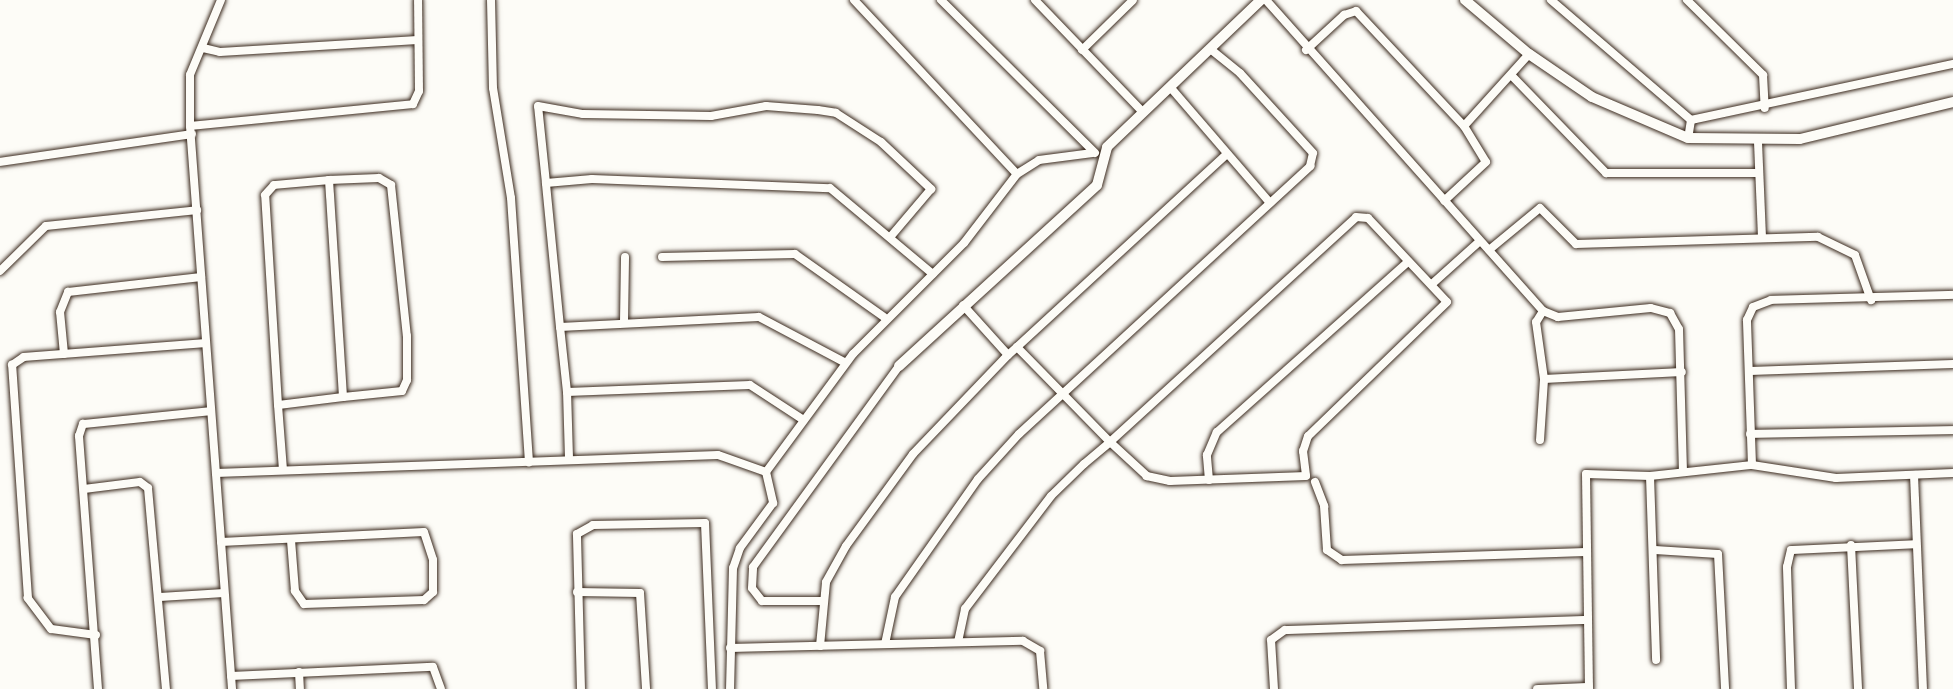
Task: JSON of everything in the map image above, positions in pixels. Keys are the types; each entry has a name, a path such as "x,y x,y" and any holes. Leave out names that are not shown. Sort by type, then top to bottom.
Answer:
{"street":[{"path":"221,0 190,75 205,343 232,689"},
{"path":"0,162 191,130 407,107 419,91 418,0"},
{"path":"491,0 493,88 511,198 530,462"},
{"path":"854,0 1017,174"},
{"path":"822,601 762,601 752,588 753,567 899,366 1097,185 1098,154 941,0"},
{"path":"1035,0 1142,111"},
{"path":"1082,50 1133,0"},
{"path":"730,689 734,561 773,503 766,472 846,363 884,317 933,274 1017,174 1039,160 1098,154 1264,0 1306,50 1543,311 1558,317 1666,310 1679,329 1683,469"},
{"path":"1465,0 1529,54 1592,97 1688,138 1758,142 1872,126 1953,102"},
{"path":"1551,0 1691,120 1765,108 1953,64"},
{"path":"1687,0 1763,75 1765,108"},
{"path":"1306,50 1344,15 1356,11 1464,126 1486,162 1444,201"},
{"path":"203,48 220,52 418,40"},
{"path":"884,644 895,597 925,550 978,479 1310,166 1313,153 1240,73 1210,49"},
{"path":"1464,126 1513,77 1529,54"},
{"path":"1513,77 1606,173 1759,173"},
{"path":"1170,87 1270,203"},
{"path":"569,458 567,392 538,106 583,114 711,116 766,106 836,113 881,142 931,190 892,235"},
{"path":"1688,138 1691,120"},
{"path":"1758,142 1762,237"},
{"path":"820,646 822,601 829,575 892,480 1008,355 1226,155"},
{"path":"278,405 402,391 408,336 391,185 379,178 274,186 265,195 278,405 283,470"},
{"path":"546,183 592,179 830,188 892,235 933,274"},
{"path":"329,180 343,397"},
{"path":"1489,250 1543,208 1576,244 1818,237 1844,246 1863,269 1871,300"},
{"path":"0,271 47,226 197,210"},
{"path":"958,642 960,617 1019,535 1051,496 1111,442 1356,216 1368,218 1447,302 1308,436 1303,451 1306,476 1209,480 1147,476 1111,442 1017,347"},
{"path":"1432,284 1480,240"},
{"path":"662,257 795,254 884,317"},
{"path":"624,322 625,257"},
{"path":"1209,480 1207,455 1217,432 1408,262"},
{"path":"64,354 60,312 68,292 201,277"},
{"path":"1752,465 1747,320 1753,307 1771,300 1871,300 1953,295"},
{"path":"963,305 1008,355"},
{"path":"1540,440 1545,379 1536,322 1543,311"},
{"path":"560,327 624,322 769,318 846,363"},
{"path":"96,635 51,629 28,598 19,522 12,365 24,357 205,343"},
{"path":"1750,371 1953,364"},
{"path":"1545,379 1682,372"},
{"path":"567,392 750,385 803,419"},
{"path":"98,689 79,436 83,424 210,411"},
{"path":"1750,435 1953,430"},
{"path":"216,473 530,462 569,458 718,455 766,472"},
{"path":"1537,689 1589,688 1586,474 1650,476 1683,469 1752,465 1836,478 1953,473"},
{"path":"1914,475 1923,689"},
{"path":"1650,476 1655,550 1656,660"},
{"path":"84,489 140,482 148,488 160,597 166,689"},
{"path":"1315,482 1324,506 1326,550 1342,560 1586,552"},
{"path":"581,689 575,544 581,529 705,523 712,689"},
{"path":"221,542 424,532 433,560 433,592 425,600 304,604 295,591 291,540"},
{"path":"1791,689 1788,554 1805,547 1916,544"},
{"path":"1852,545 1858,689"},
{"path":"1655,550 1718,554 1725,689"},
{"path":"578,592 640,593 646,689"},
{"path":"160,597 224,593"},
{"path":"1274,689 1271,640 1285,630 1587,620"},
{"path":"730,648 1031,642 1040,651 1043,689"},
{"path":"231,676 433,667 441,689"},
{"path":"299,672 300,689"}]}
